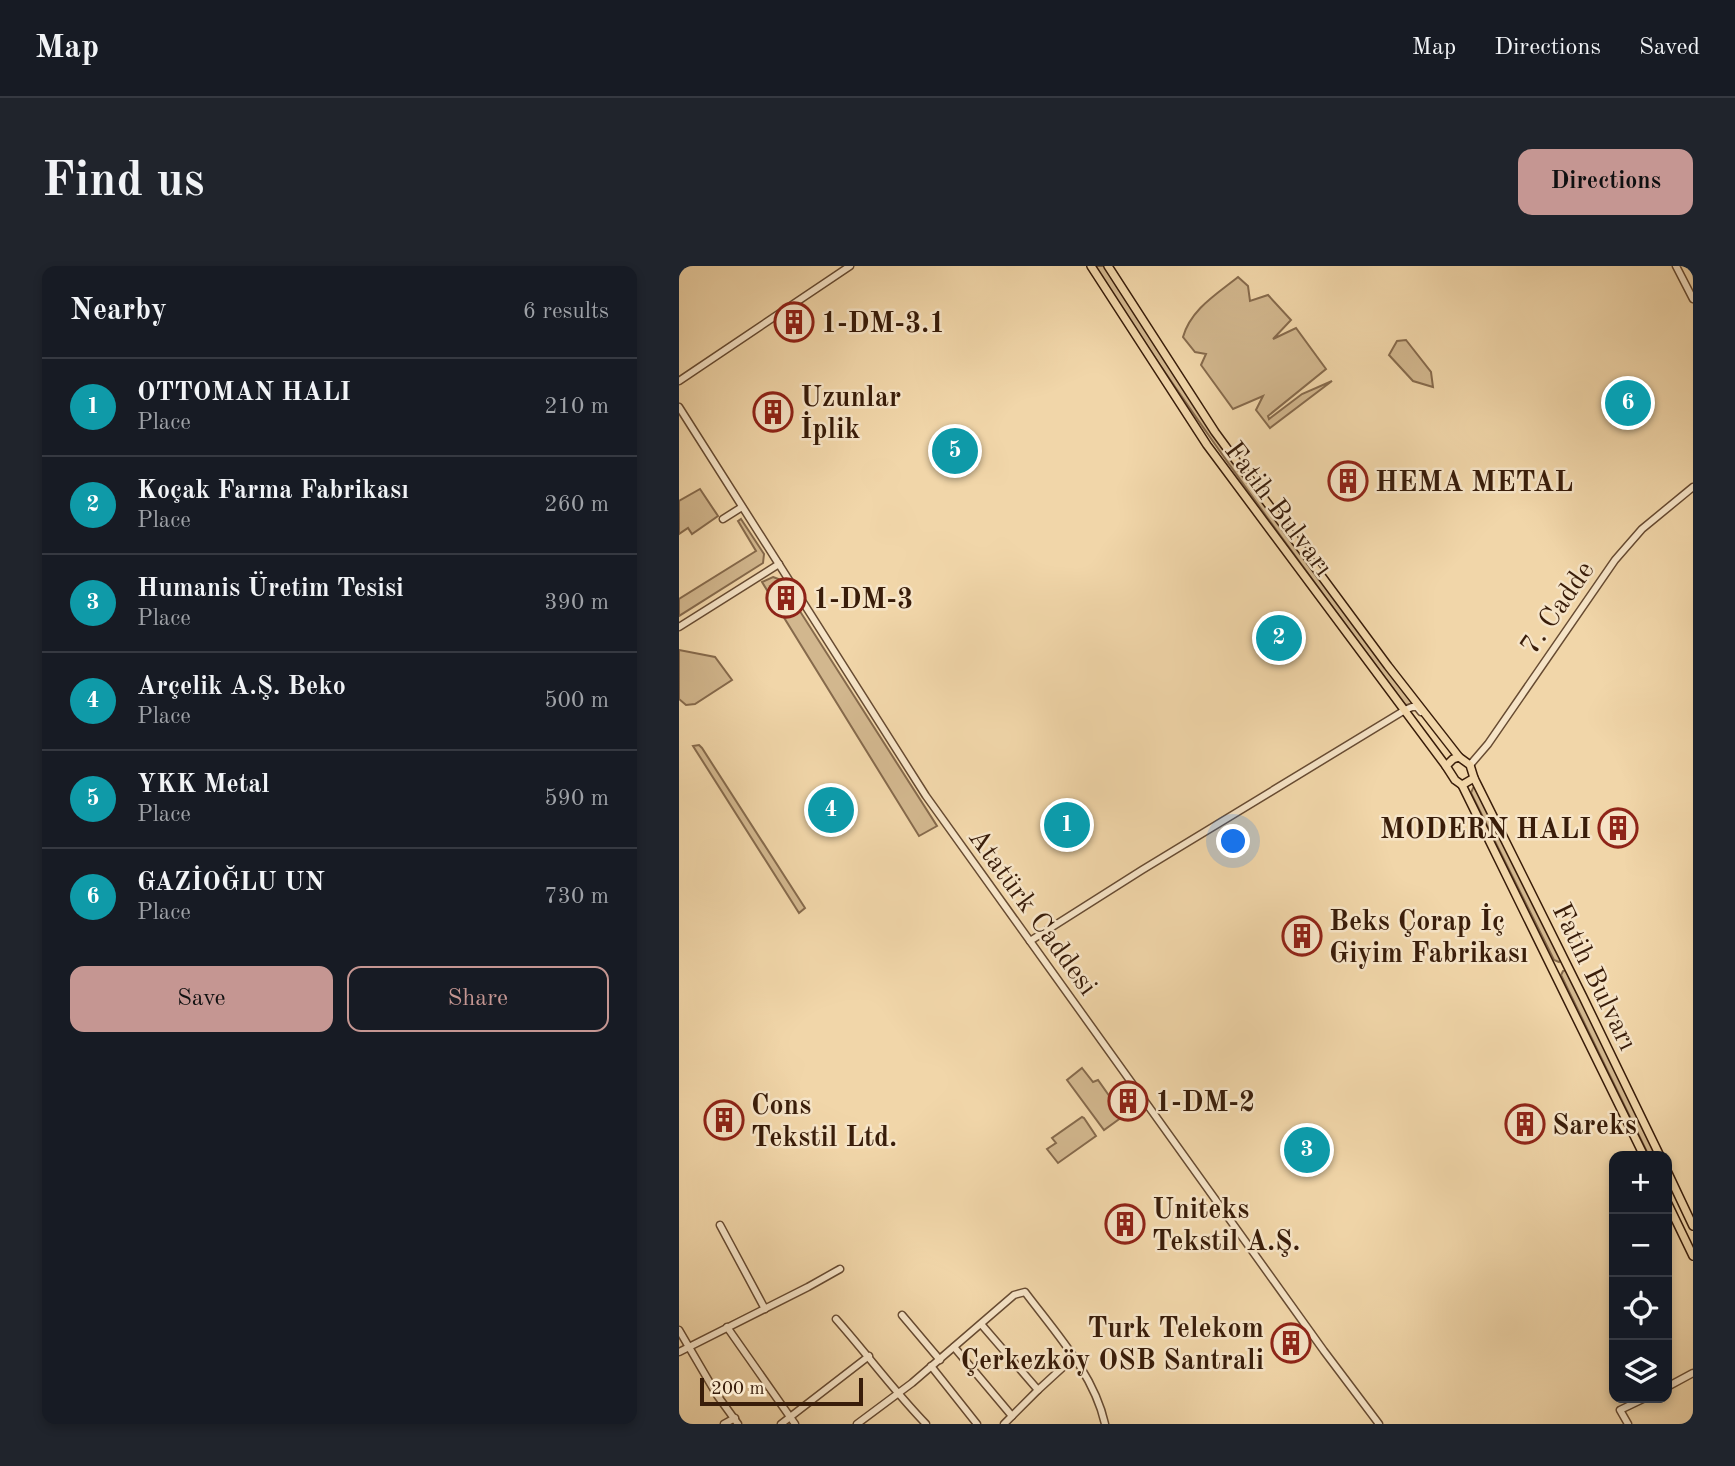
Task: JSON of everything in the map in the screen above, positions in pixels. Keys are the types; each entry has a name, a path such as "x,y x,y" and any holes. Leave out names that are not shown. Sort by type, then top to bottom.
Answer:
{"main road":[{"name":"Fatih Bulvarı","path":"1091,266 1207,444 1455,780 1462,785 1642,1151"},
{"name":"Fatih Bulvarı","path":"1108,266 1215,432 1431,723 1459,757 1471,765 1474,778 1658,1151"},
{"path":"1446,766 1459,757"},
{"path":"1462,785 1474,778"},
{"path":"1672,1180 1690,1213 1693,1226"},
{"path":"1672,1212 1693,1256"}],"street":[{"path":"679,381 850,266"},
{"path":"1676,266 1693,299"},
{"name":"Atatürk Caddesi","path":"679,407 926,796 1379,1424"},
{"name":"7. Cadde","path":"1471,765 1615,560 1642,529 1693,487"},
{"path":"723,519 742,507"},
{"path":"679,627 779,564"},
{"path":"1030,941 1405,710 1417,707 1431,723"},
{"path":"720,1225 765,1309"},
{"path":"679,1352 841,1269"},
{"path":"857,1424 940,1360 1014,1295 1025,1292 1074,1357 1089,1382 1103,1423"},
{"path":"902,1315 940,1360"},
{"path":"836,1319 905,1403 926,1424"},
{"path":"981,1324 1038,1390"},
{"path":"727,1326 795,1424"},
{"path":"679,1330 717,1395 736,1421 724,1424"},
{"path":"954,1347 1012,1416"},
{"path":"781,1424 869,1356"},
{"path":"1004,1424 1074,1357"},
{"path":"931,1366 977,1424"},
{"path":"1672,1384 1693,1373"},
{"path":"1628,1424 1620,1410 1634,1403"}],"shaded area":[{"path":"1094,266 1105,266 1157,348 1414,704 1405,705 1325,597 1207,433"},
{"path":"1238,277 1248,286 1250,301 1268,295 1291,320 1273,339 1296,328 1326,369 1268,416 1269,419 1302,394 1332,381 1270,428 1256,410 1263,396 1233,409 1201,365 1206,354 1195,352 1183,337 1198,310"},
{"path":"1406,340 1431,372 1433,387 1413,381 1389,355 1397,341"},
{"path":"700,489 718,516 692,534 688,528 679,534 679,501"},
{"path":"741,519 764,554 763,563 679,616 679,599 756,551 738,521"},
{"path":"773,577 781,580 770,586 783,607 791,608 796,605 937,826 919,836 762,582"},
{"path":"679,650 715,657 732,680 695,704 686,705 679,699"},
{"path":"699,745 805,908 799,913 693,746"},
{"path":"1476,787 1562,959 1559,962 1554,960 1471,793"},
{"path":"1567,970 1655,1151 1647,1151 1561,975"},
{"path":"1082,1068 1093,1082 1098,1080 1122,1114 1122,1117 1104,1130 1067,1080"},
{"path":"1082,1117 1096,1136 1058,1163 1047,1149 1056,1143 1052,1138"}],"place":[{"name":"1-DM-3.1","path":"794,322"},
{"name":"GAZİOĞLU UN","path":"1628,403"},
{"name":"Uzunlar İplik","path":"773,412"},
{"name":"YKK Metal","path":"955,451"},
{"name":"HEMA METAL","path":"1348,481"},
{"name":"1-DM-3","path":"786,598"},
{"name":"Koçak Farma Fabrikası","path":"1279,638"},
{"name":"Arçelik A.Ş. Beko","path":"831,810"},
{"name":"OTTOMAN HALI","path":"1067,825"},
{"name":"MODERN HALI","path":"1618,828"},
{"name":"Beks Çorap İç Giyim Fabrikası","path":"1302,936"},
{"name":"1-DM-2","path":"1128,1101"},
{"name":"Cons Tekstil Ltd.","path":"724,1120"},
{"name":"Sareks","path":"1525,1124"},
{"name":"Humanis Üretim Tesisi","path":"1307,1150"},
{"name":"Uniteks Tekstil A.Ş.","path":"1125,1224"},
{"name":"Turk Telekom Çerkezköy OSB Santrali","path":"1291,1343"}]}
